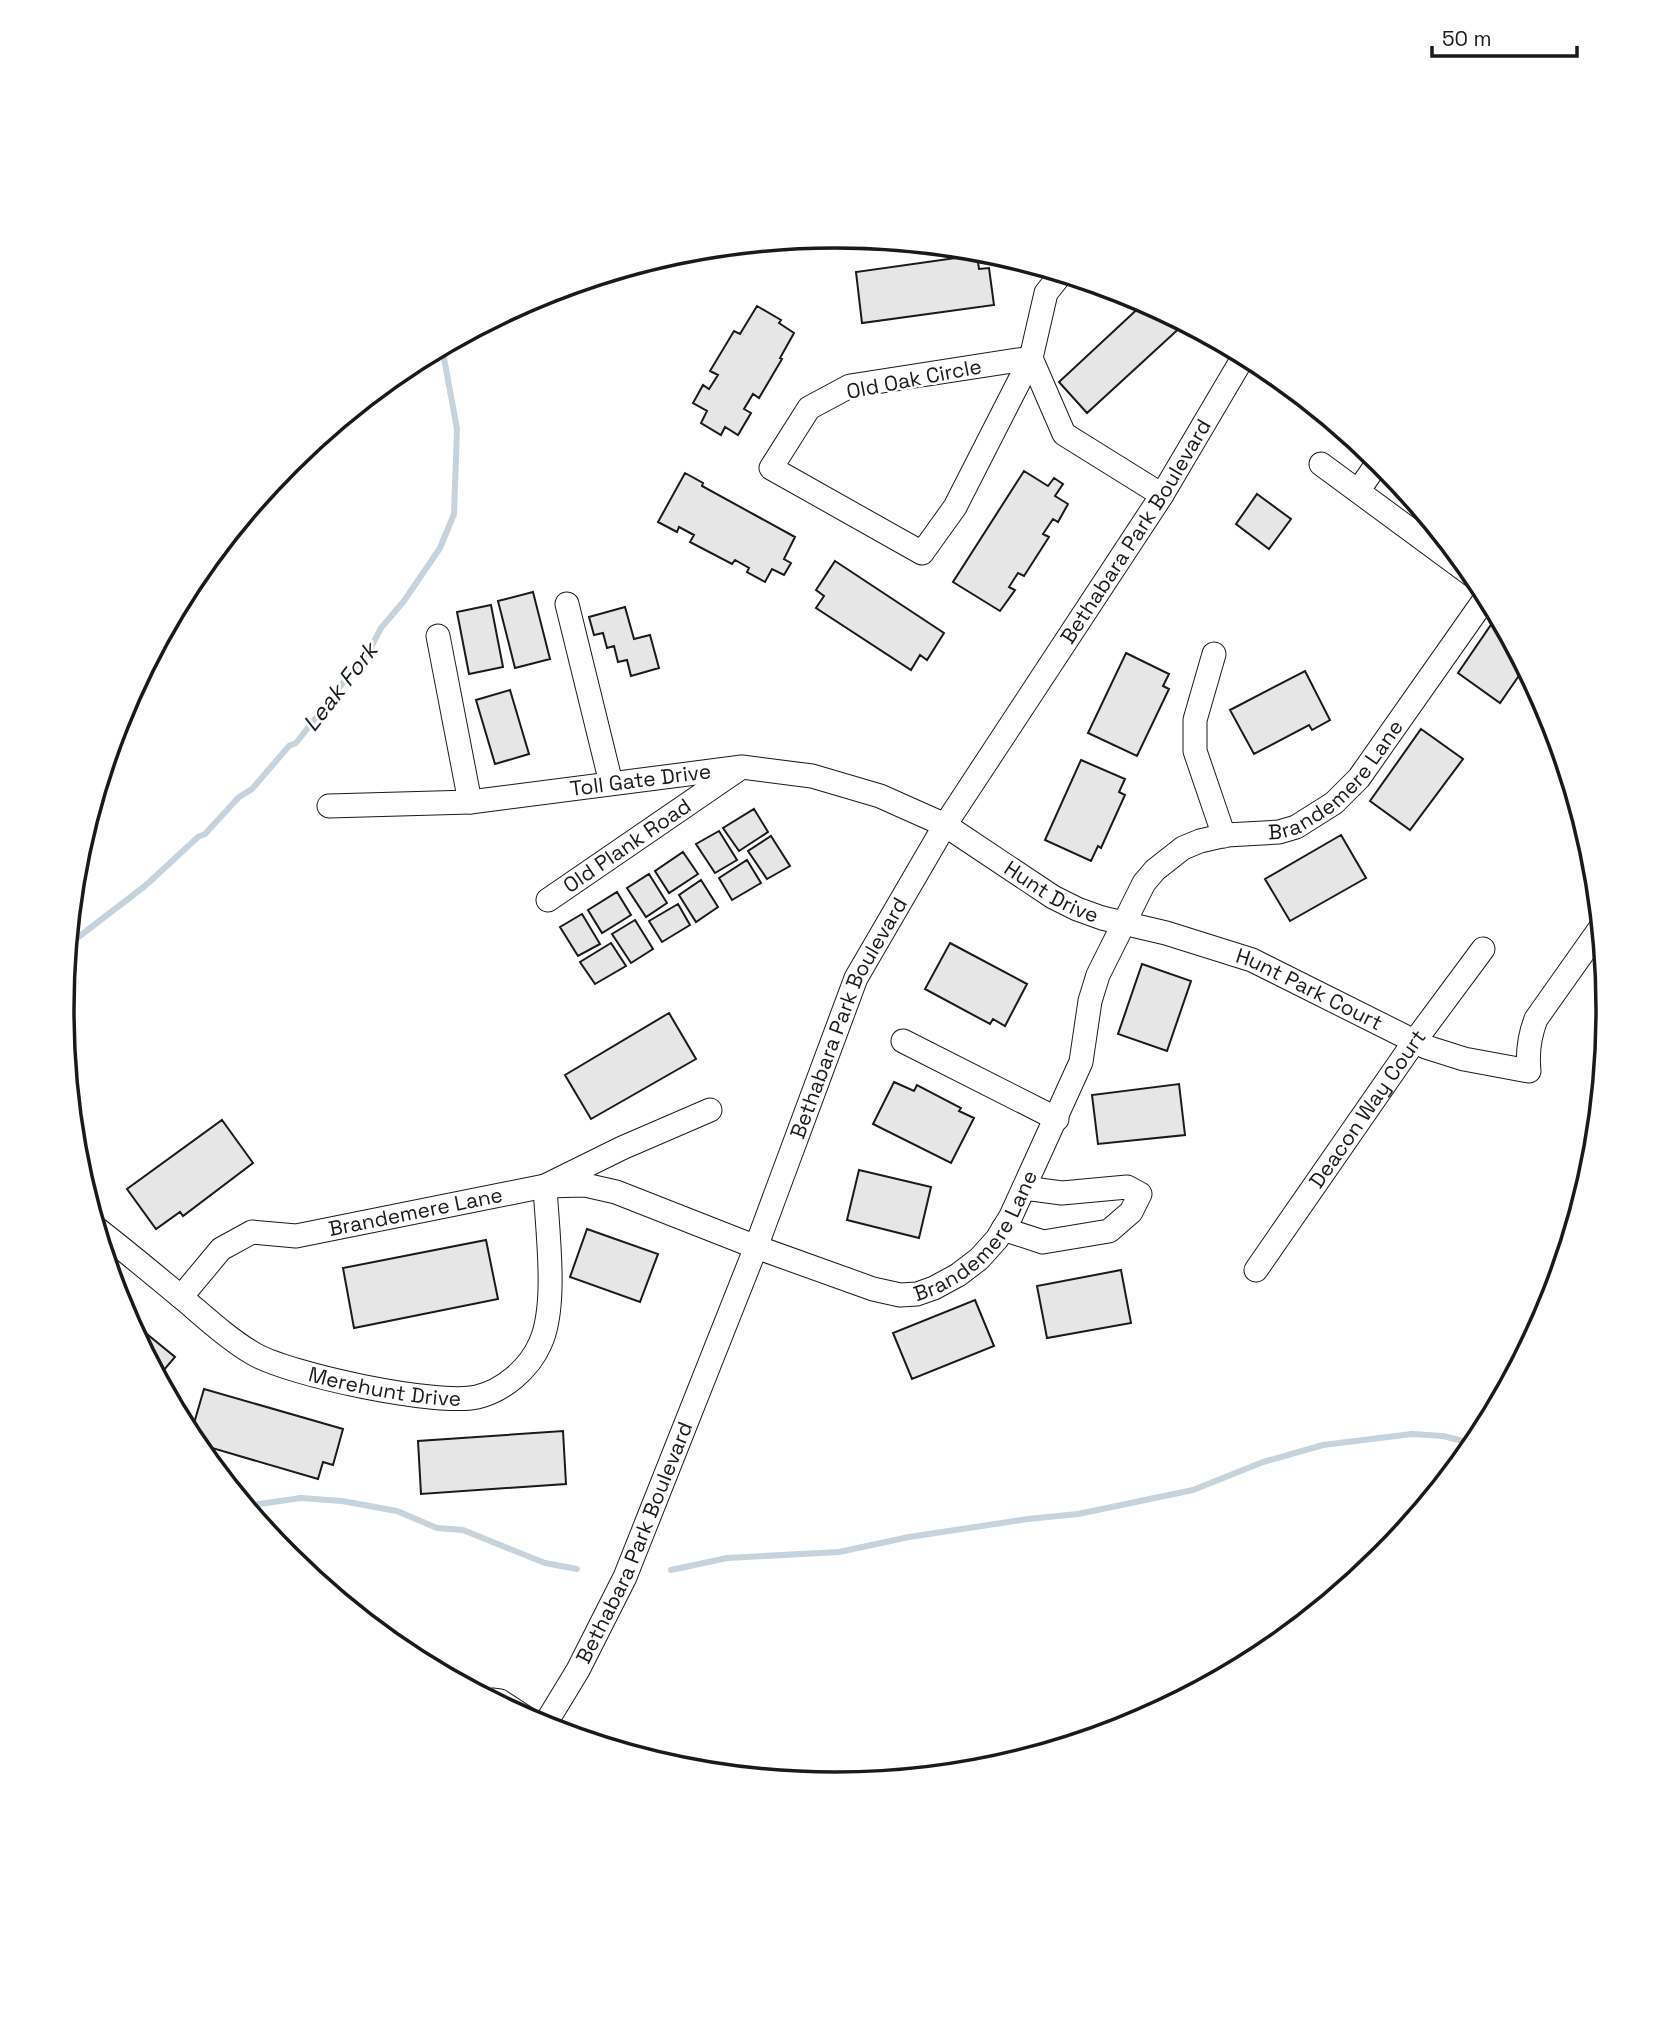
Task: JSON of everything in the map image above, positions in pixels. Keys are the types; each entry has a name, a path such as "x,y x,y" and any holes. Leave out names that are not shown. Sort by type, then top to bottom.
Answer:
{"street":[{"path":"1055,281 1046,293 1031,358 1064,434 1162,495"},
{"name":"Old Oak Circle","path":"1031,358 955,507 922,553 771,468 809,408 850,386 1031,358"},
{"name":"Bethabara Park Boulevard","path":"550,1716 578,1670 625,1577 755,1247 856,978 945,825 1162,495 1239,365"},
{"path":"1321,464 1446,556"},
{"path":"1358,491 1372,471"},
{"path":"567,604 611,783"},
{"name":"Brandemere Lane","path":"181,1297 221,1249 252,1232 296,1236 545,1186 585,1185 616,1192 755,1247 873,1289 900,1295 917,1294 934,1288 979,1259 1003,1229 1057,1119 1081,1062 1090,1001 1098,975 1144,883 1155,870 1183,848 1223,836 1279,832 1312,819 1334,803 1359,778 1480,606"},
{"path":"438,636 470,802"},
{"path":"1214,654 1195,720 1195,751 1223,836"},
{"name":"Toll Gate Drive","path":"329,806 470,802 742,767 812,776 846,785 880,796 945,825"},
{"name":"Old Plank Road","path":"548,900 742,767"},
{"name":"Hunt Drive","path":"945,825 1053,897 1089,913 1170,934"},
{"name":"Hunt Park Court","path":"1170,934 1264,965 1414,1042 1464,1059 1529,1071 1529,1036 1536,1019 1593,938"},
{"name":"Deacon Way Court","path":"1256,1270 1414,1042 1483,949"},
{"path":"903,1041 1057,1119"},
{"path":"545,1186 622,1148 710,1110"},
{"name":"Merehunt Drive","path":"109,1238 225,1334 255,1354 279,1365 331,1379 436,1398 463,1399 480,1396 504,1385 525,1367 540,1345 548,1320 550,1284 545,1186"},
{"path":"1003,1229 1043,1242 1109,1231 1131,1212 1140,1194 1127,1187 1062,1194 1024,1188"}],"building":[{"path":"954,258 978,262 979,269 989,268 994,305 862,323 856,272"},
{"path":"757,306 781,320 779,323 794,333 759,398 753,394 744,409 751,413 738,435 725,427 721,435 701,423 707,411 693,403 703,385 709,389 718,375 710,371 734,331 740,334"},
{"path":"1136,311 1177,330 1087,413 1059,382"},
{"path":"1024,471 1048,486 1054,478 1063,484 1055,496 1068,504 1058,522 1053,519 1043,534 1049,537 1024,576 1018,573 1009,587 1015,590 1000,611 953,582"},
{"path":"685,473 703,483 702,486 795,537 784,559 791,563 784,575 772,569 765,582 747,572 749,568 735,560 732,564 690,542 694,535 679,527 677,532 658,522"},
{"path":"1257,494 1291,519 1269,549 1236,524"},
{"path":"835,561 944,633 927,660 920,655 911,670 816,608 824,596 816,590"},
{"path":"533,592 550,659 515,668 498,601"},
{"path":"491,605 503,667 469,674 457,612"},
{"path":"625,607 634,639 650,635 659,668 631,676 627,660 618,662 614,646 607,648 603,633 594,635 589,617"},
{"path":"1491,624 1519,675 1500,703 1458,673"},
{"path":"1126,653 1169,674 1163,686 1169,689 1137,756 1088,733"},
{"path":"1305,671 1330,720 1312,730 1309,725 1254,754 1230,710"},
{"path":"510,690 529,754 495,764 476,700"},
{"path":"1421,729 1463,759 1410,830 1370,801"},
{"path":"1081,760 1125,779 1119,792 1125,795 1101,848 1098,846 1091,861 1045,840"},
{"path":"754,809 768,832 739,851 723,828"},
{"path":"719,831 737,860 715,873 696,844"},
{"path":"1341,835 1366,878 1290,921 1265,879"},
{"path":"771,836 790,866 767,879 748,851"},
{"path":"683,852 698,874 669,893 655,871"},
{"path":"747,860 761,883 732,900 719,878"},
{"path":"649,874 667,903 646,917 627,888"},
{"path":"701,880 718,907 696,922 679,895"},
{"path":"617,892 631,915 602,933 588,910"},
{"path":"678,904 690,925 662,942 649,921"},
{"path":"582,914 600,944 578,956 560,927"},
{"path":"635,920 653,949 631,963 612,934"},
{"path":"611,943 626,966 595,984 580,962"},
{"path":"950,943 1027,984 1005,1026 993,1019 990,1024 925,989"},
{"path":"1142,964 1191,981 1167,1051 1118,1034"},
{"path":"669,1013 696,1059 591,1119 565,1075"},
{"path":"894,1082 914,1091 917,1085 961,1108 959,1111 974,1118 951,1163 873,1124"},
{"path":"1179,1084 1185,1135 1098,1144 1092,1095"},
{"path":"222,1120 253,1163 183,1216 180,1212 156,1229 127,1189"},
{"path":"859,1170 931,1187 919,1238 847,1220"},
{"path":"587,1229 658,1254 640,1302 570,1277"},
{"path":"486,1240 498,1299 354,1328 343,1268"},
{"path":"1121,1270 1131,1323 1047,1338 1037,1286"},
{"path":"975,1300 994,1346 912,1379 893,1333"},
{"path":"146,1333 175,1357 164,1370"},
{"path":"204,1389 343,1429 333,1465 323,1462 318,1479 213,1448 195,1421"},
{"path":"563,1431 566,1484 421,1494 418,1441"}],"waterway":[{"name":"Leak Fork","path":"77,938 145,886 198,837 205,834 239,797 252,789 289,746 296,743 371,647 381,628 404,601 440,548 454,514 457,429 444,357"},
{"path":"671,1570 727,1558 839,1552 909,1537 1078,1514 1193,1490 1263,1462 1323,1445 1412,1434 1443,1436 1462,1441"},
{"path":"256,1505 301,1498 342,1501 397,1511 437,1528 463,1530 545,1563 577,1569"}]}
